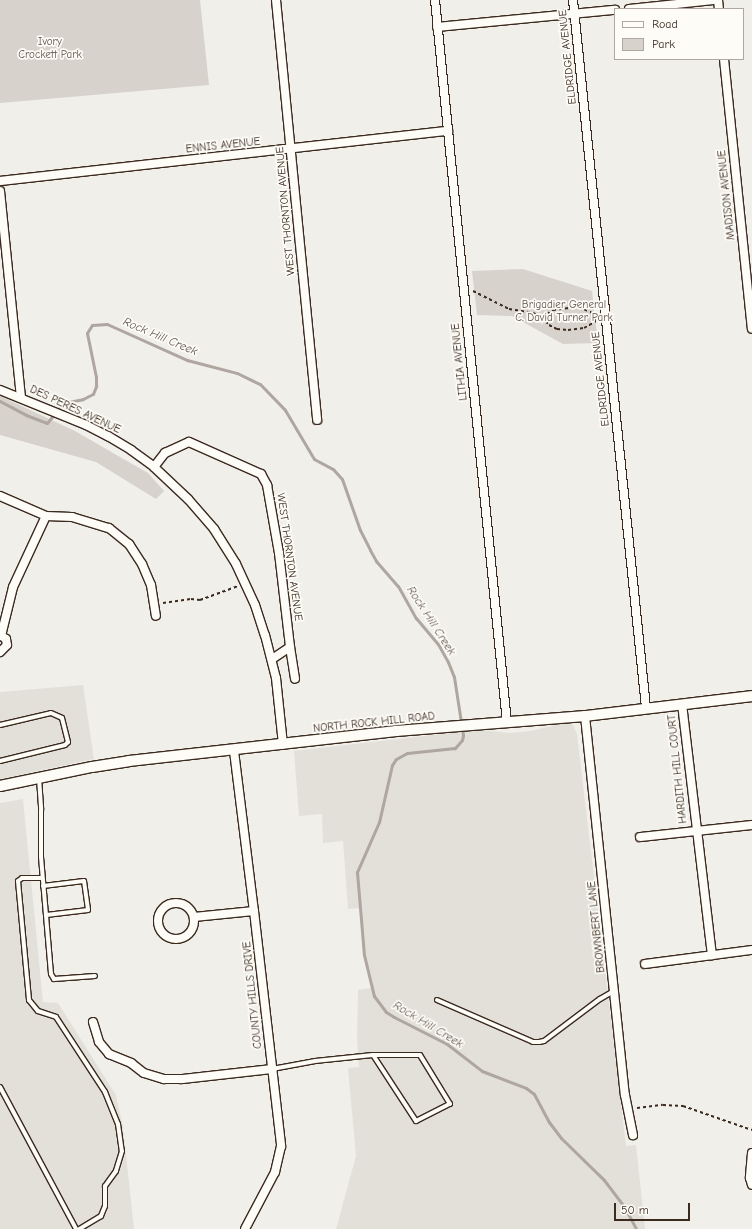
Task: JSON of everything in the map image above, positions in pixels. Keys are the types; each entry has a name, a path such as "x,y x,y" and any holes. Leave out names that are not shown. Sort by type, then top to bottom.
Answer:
{"street":[{"name":"WEST THORNTON AVENUE","path":"276,0 317,420"},
{"name":"LITHIA AVENUE","path":"435,0 507,722"},
{"name":"ELDRIDGE AVENUE","path":"573,0 646,708"},
{"path":"638,8 714,0"},
{"path":"438,27 614,10"},
{"name":"MADISON AVENUE","path":"724,60 752,329"},
{"name":"ENNIS AVENUE","path":"0,181 291,150 448,131"},
{"path":"0,191 21,398"},
{"name":"DES PERES AVENUE","path":"0,390 60,414 108,436 154,467 188,499 214,529 236,564 255,605 272,659 284,745"},
{"name":"WEST THORNTON AVENUE","path":"154,467 165,453 189,442 261,474 267,485 277,545 294,679"},
{"path":"0,496 46,516 72,517 109,528 129,544 145,571 151,585 156,616"},
{"path":"0,652 6,645 6,639 0,636 6,607 13,587 46,516"},
{"path":"272,659 290,647"},
{"name":"NORTH ROCK HILL ROAD","path":"0,786 129,761 476,724 585,716 752,696"},
{"name":"HARDITH HILL COURT","path":"682,704 696,832 712,955"},
{"name":"BROWNBERT LANE","path":"585,716 628,1109 633,1135"},
{"name":"COUNTY HILLS DRIVE","path":"234,751 281,1146 275,1172 245,1229"},
{"name":"HARDITH HILL COURT","path":"640,837 752,825"},
{"path":"173,903 186,905 192,910 194,917 192,930 180,938 167,936 162,931 159,924 161,910 173,903"},
{"path":"194,917 254,911"},
{"path":"645,964 752,950"},
{"path":"93,1022 99,1042 109,1054 131,1063 144,1073 164,1079 182,1079 272,1069"},
{"path":"752,1153 750,1178 752,1186"}],"lane":[{"path":"0,724 51,713 62,718 68,742 64,745 0,761"},
{"path":"38,778 42,878 52,974 54,979 95,976"},
{"path":"42,878 22,878 18,881 29,1000 38,1011 56,1017 105,1092 118,1124 122,1151 116,1171 105,1186 105,1206 101,1216 79,1229"},
{"path":"43,886 84,881 88,910 46,915"},
{"path":"437,1000 533,1042 540,1042 544,1041 600,999 615,991"},
{"path":"272,1069 315,1061 373,1055 420,1054 450,1104 416,1121 373,1055"},
{"path":"0,1088 76,1229"}],"path":[{"path":"464,290 472,291 508,309 533,313 542,317 549,325 557,329 568,330 584,328 596,322 595,315"},
{"path":"542,317 553,310 579,307 595,315 606,314"},
{"path":"154,603 200,600 244,583"},
{"path":"628,1109 663,1105 683,1106 752,1130"}],"shaded area":[{"path":"83,685 94,759 0,779 0,692"},
{"path":"564,723 573,725 577,734 626,1146 636,1145 645,1229 336,1229 356,1156 348,1068 359,1067 357,1037 358,990 371,988 363,943 361,908 348,909 343,841 323,843 322,814 299,816 294,751 468,731 482,730 509,733 531,731"},
{"path":"23,799 43,1002 58,1003 116,1095 123,1127 134,1229 0,1229 0,803"}],"green space":[{"name":"Ivory Crockett Park","path":"0,0 200,0 209,85 0,103"},
{"name":"Brigadier General C. David Turner Park","path":"523,269 592,291 598,343 563,344 512,316 477,315 472,271"},
{"path":"0,396 75,431 148,473 164,491 156,499 96,462 0,435"}],"waterway":[{"name":"Rock Hill Creek","path":"0,401 26,415 47,423 63,403 83,399 93,394 96,386 96,377 87,333 92,325 107,324 187,360 237,373 260,384 285,410 314,459 333,469 342,479 360,530 376,561 398,586 416,618 438,644 448,662 454,677 463,735 462,740 455,748 407,753 396,759 392,765 379,822 357,872 364,955 374,996 386,1012 447,1044 482,1071 526,1088 534,1094 549,1122 561,1138 604,1180 625,1208 636,1229"}]}
